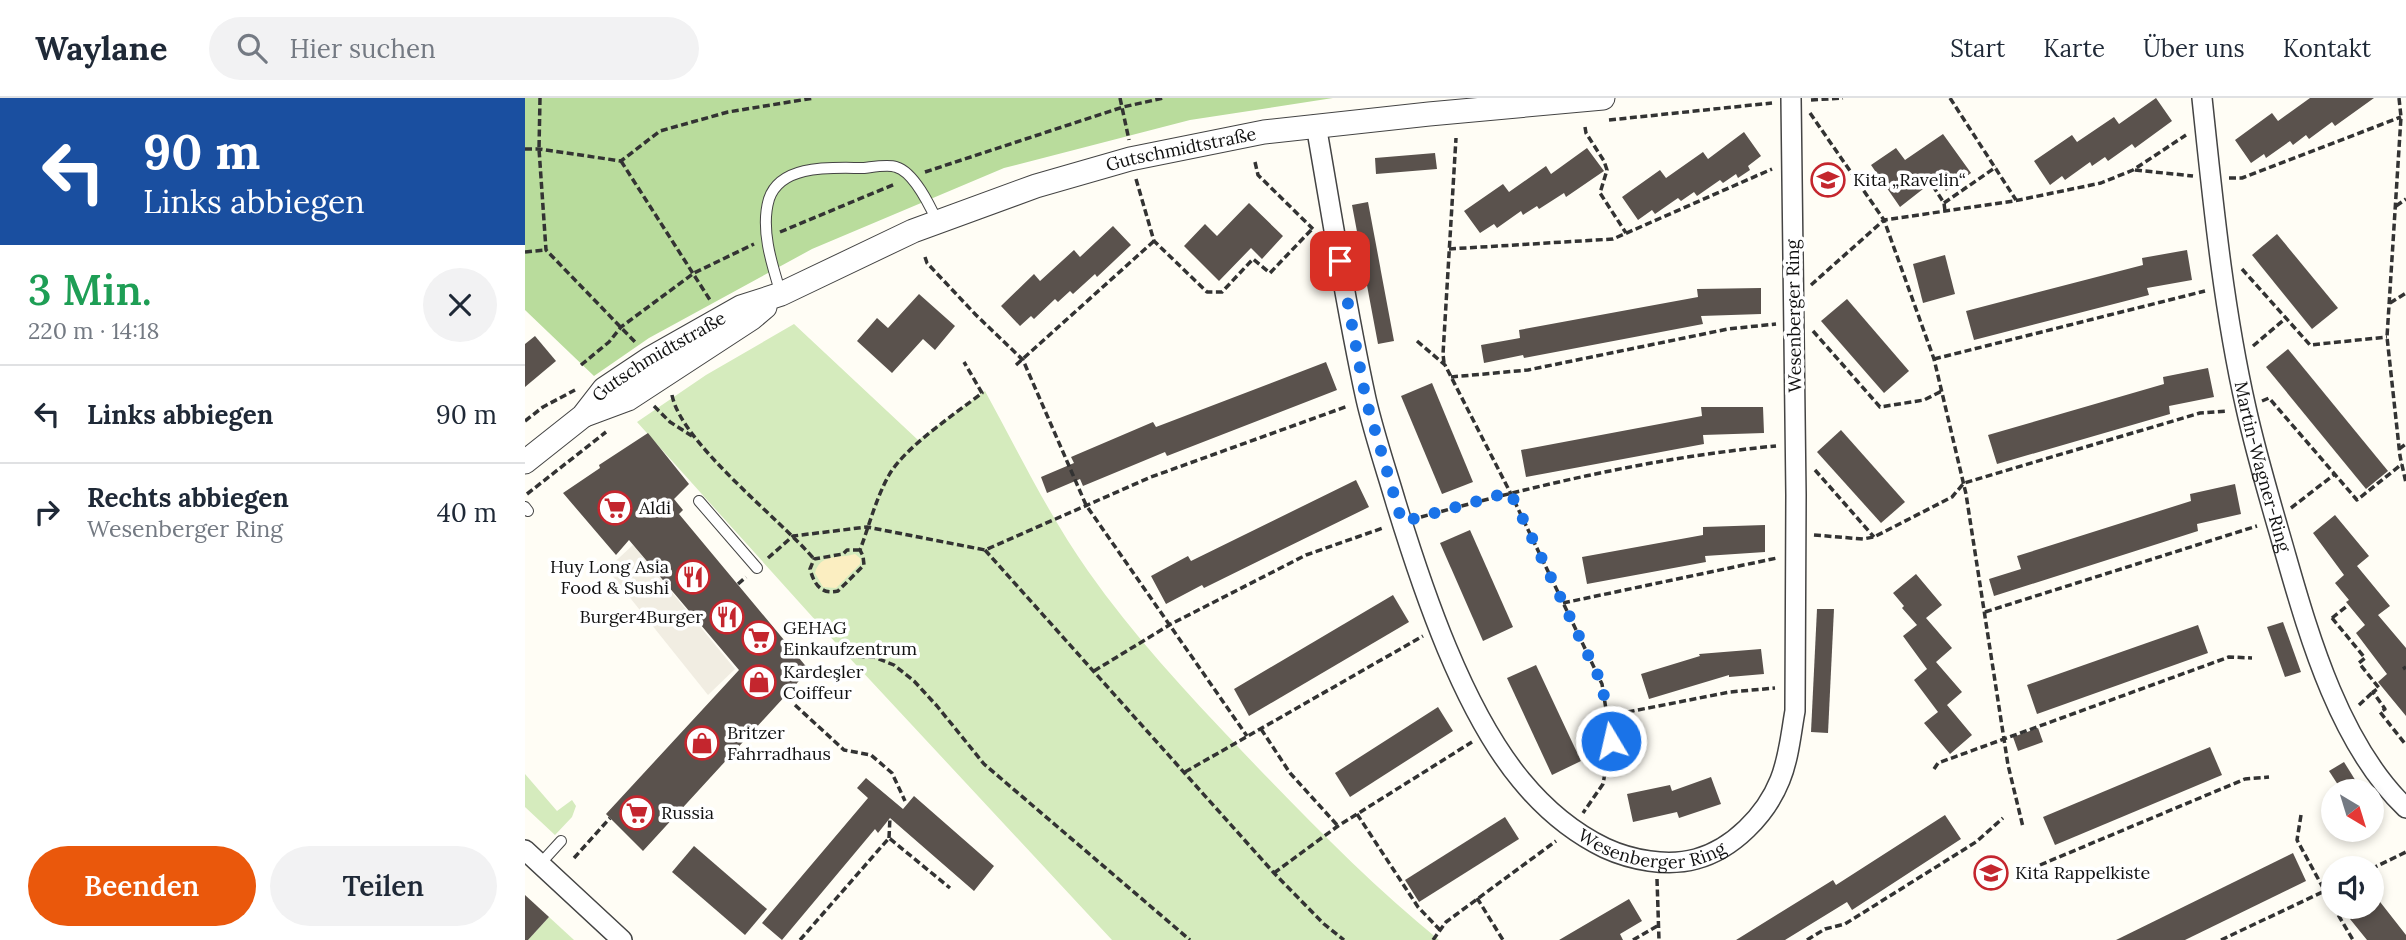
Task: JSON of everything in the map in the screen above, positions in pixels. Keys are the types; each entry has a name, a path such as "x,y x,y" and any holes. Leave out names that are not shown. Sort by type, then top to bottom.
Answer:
{"street":[{"name":"Martin-Wagner-Ring","path":"2202,98 2224,286 2246,410 2276,520 2308,629 2338,705 2365,757 2406,808"},
{"name":"Wesenberger Ring","path":"1316,125 1366,400 1402,522 1439,628 1489,732 1521,780 1551,812 1592,842 1617,853 1656,861 1694,860 1735,840 1751,825 1780,780 1791,735 1795,686 1796,554 1792,161 1797,103"},
{"name":"Gutschmidtstraße","path":"525,462 583,416 604,390 649,359 741,307 781,294 866,252 937,222 1036,186 1134,170 1215,141 1316,125 1602,109"},
{"path":"525,850 622,940"}],"lane":[{"path":"781,294 767,238 767,212 769,197 780,183 797,173 823,169 896,166 911,178 929,203 937,222"},
{"path":"699,501 757,568"},
{"path":"540,864 561,841"}],"path":[{"path":"540,98 539,149 546,250 642,349"},
{"path":"525,149 621,161 660,131 728,111 814,98"},
{"path":"1120,98 1134,170 1154,241 1207,292 1222,292 1253,259 1270,273 1331,211"},
{"path":"581,365 609,342 621,327 694,273 767,238 911,178 1122,107 1164,98"},
{"path":"1602,109 1797,103 1843,98"},
{"path":"1950,98 2016,200"},
{"path":"2399,98 2401,117 2387,337 2399,449 2406,483"},
{"path":"1797,103 1884,220 1934,359 1964,483 2008,765 2023,827"},
{"path":"2133,170 2210,178 2242,178 2401,117"},
{"path":"1794,291 1805,290 1884,220 2016,200 2101,183 2133,170 2205,122"},
{"path":"1585,127 1607,170 1600,193 1626,233"},
{"path":"1451,134 1465,133"},
{"path":"1433,940 1446,922 1572,828 1604,784 1611,741 1602,684 1510,492 1445,365 1443,354 1456,138"},
{"path":"621,161 715,307"},
{"path":"1449,249 1613,239 1792,161"},
{"path":"1255,162 1258,175 1313,229"},
{"path":"1944,203 1996,167"},
{"path":"1134,170 1148,178"},
{"path":"1125,184 1134,170"},
{"path":"1927,177 1944,203 1945,211"},
{"path":"2395,207 2406,199"},
{"path":"1016,365 1154,241"},
{"path":"2218,242 2311,345 2387,337"},
{"path":"525,252 546,250"},
{"path":"925,257 976,315 1023,360 1086,505 1247,736"},
{"path":"1934,359 2224,286"},
{"path":"2389,303 2406,293"},
{"path":"2237,359 2286,318"},
{"path":"1451,377 1528,370 1728,329 1794,323 1808,326 1879,407 1924,400 1942,391"},
{"path":"1417,341 1445,365"},
{"path":"814,559 810,569 818,588 831,593 843,588 864,565 860,550 890,474 911,450 982,393 964,362"},
{"path":"669,390 674,404 694,437"},
{"path":"1796,533 1863,540 1874,537 1951,496 1964,483 2200,413 2246,410 2269,398 2357,500 2402,464"},
{"path":"757,568 793,537 867,527 985,550 1151,477 1366,400"},
{"path":"654,406 670,422 694,437 814,559"},
{"path":"2399,449 2406,443"},
{"path":"1094,671 1169,625 1305,555 1402,522 1510,492 1717,451 1796,444"},
{"path":"1796,465 1810,465 1874,537"},
{"path":"525,495 557,469"},
{"path":"1985,612 2276,520 2335,474"},
{"path":"814,559 843,554 847,550 860,550"},
{"path":"985,550 1274,873 1344,940"},
{"path":"1563,603 1796,554"},
{"path":"2308,629 2322,626 2347,606"},
{"path":"2332,618 2365,659 2359,663 2380,687 2373,692 2385,709 2380,712 2406,745"},
{"path":"1185,772 1439,628"},
{"path":"837,656 874,657 894,665 914,681 984,764 1190,940"},
{"path":"1934,769 1938,763 2004,737 2229,657 2252,657"},
{"path":"1607,716 1730,692 1795,686"},
{"path":"795,705 844,750 871,755 893,773 905,801"},
{"path":"1261,728 1290,773 1338,826"},
{"path":"1274,873 1338,826 1489,732"},
{"path":"2040,865 2245,779 2269,777"},
{"path":"1357,814 1418,907 1440,930"},
{"path":"2301,815 2297,840 2321,885"},
{"path":"800,940 889,838 890,817"},
{"path":"574,858 610,818"},
{"path":"1807,940 1825,929 1845,924 1966,849 2003,818"},
{"path":"889,838 950,888"},
{"path":"2384,863 2406,852"},
{"path":"1656,861 1659,940"},
{"path":"2221,940 2321,892"},
{"path":"1477,898 1503,940"},
{"path":"2341,919 2353,940"},
{"path":"1633,940 1659,925"}],"green space":[{"path":"525,98 1333,98 1190,120 1004,168 812,249 649,338 594,376 525,310"},
{"path":"794,324 918,440 985,391 1073,549 1105,595 1142,640 1200,706 1312,823 1387,895 1439,940 1112,940 844,652 637,422 706,375"},
{"path":"525,774 557,811 572,800 576,806 572,817 555,835 525,807"},
{"path":"549,917 574,940 528,940"}],"sand":[{"path":"855,554 861,559 860,564 836,588 823,587 815,573 821,562"}],"shaded area":[{"path":"633,545 735,669 708,695 607,569"}],"building":[{"path":"2156,98 2172,121 2135,148 2132,144 2108,161 2105,157 2092,166 2090,162 2065,180 2062,176 2050,185 2034,161 2072,135 2077,142 2114,117 2119,124"},
{"path":"2310,98 2374,98 2335,126 2332,122 2309,139 2306,135 2293,145 2290,141 2266,158 2264,154 2251,163 2235,140 2272,113 2278,121"},
{"path":"1744,132 1761,156 1748,166 1750,170 1738,178 1736,174 1723,183 1720,180 1697,196 1694,192 1681,201 1678,198 1655,214 1652,210 1638,220 1622,197 1660,170 1666,178 1703,152 1708,159"},
{"path":"1943,134 1971,173 1946,191 1937,178 1900,207 1871,165 1896,148 1905,160"},
{"path":"1587,148 1604,171 1566,197 1564,193 1539,209 1537,206 1523,215 1521,211 1497,228 1494,224 1480,233 1464,211 1503,184 1509,192 1546,166 1551,174"},
{"path":"1435,153 1437,169 1376,174 1375,158"},
{"path":"1368,202 1394,341 1378,344 1352,205"},
{"path":"1249,203 1283,236 1262,259 1251,248 1219,281 1184,246 1205,224 1217,236"},
{"path":"1113,226 1131,245 1097,277 1095,274 1073,294 1070,291 1058,302 1055,299 1034,319 1031,316 1020,326 1001,306 1034,274 1040,281 1074,250 1080,257"},
{"path":"2277,234 2338,308 2312,329 2252,255"},
{"path":"2187,250 2192,280 2147,288 2149,295 1974,340 1966,311 2143,265 2142,258"},
{"path":"1945,255 1955,294 1923,303 1913,264"},
{"path":"1761,288 1761,314 1701,316 1703,324 1484,363 1481,345 1520,338 1519,330 1698,297 1697,289"},
{"path":"919,294 955,326 935,350 923,339 892,373 857,341 877,318 888,328"},
{"path":"1847,299 1909,371 1884,393 1821,321"},
{"path":"535,336 556,361 525,387 525,344"},
{"path":"2288,349 2388,471 2366,489 2266,367"},
{"path":"1326,362 1337,390 1167,456 1165,452 1083,486 1080,479 1047,493 1041,477 1074,463 1071,457 1153,422 1156,427"},
{"path":"2208,368 2214,397 2169,406 2170,414 1997,464 1988,435 2164,384 2163,377"},
{"path":"1432,383 1473,482 1442,494 1401,396"},
{"path":"1701,407 1763,407 1764,433 1703,435 1704,444 1526,477 1521,450 1702,416"},
{"path":"1841,430 1905,502 1881,523 1817,452"},
{"name":"GEHAG Einkaufzentrum","path":"648,433 689,484 674,499 683,510 679,514 809,670 643,851 606,814 739,670 629,540 616,555 563,493 600,468 599,465"},
{"path":"1356,480 1369,507 1166,604 1151,576 1188,556 1191,561"},
{"path":"2235,484 2241,514 2197,524 2198,531 1994,596 1989,579 2021,569 2017,556 2191,501 2190,494"},
{"path":"2335,515 2369,556 2357,566 2390,606 2378,615 2406,648 2406,716 2378,682 2387,674 2356,633 2365,625 2335,583 2344,575 2313,533"},
{"path":"1765,525 1765,552 1705,556 1706,562 1587,584 1582,557 1703,535 1703,527"},
{"path":"1470,530 1513,627 1483,641 1440,543"},
{"path":"1916,574 1942,605 1926,618 1952,648 1936,662 1962,692 1947,705 1972,735 1950,754 1924,723 1938,712 1914,680 1927,669 1903,636 1917,625 1893,593"},
{"path":"1393,595 1409,622 1249,716 1234,689"},
{"path":"1817,609 1834,609 1828,733 1811,732"},
{"path":"2283,622 2301,672 2285,677 2267,627"},
{"path":"2198,625 2208,653 2037,714 2027,685"},
{"path":"1761,649 1764,674 1729,675 1649,699 1641,674 1700,656 1699,654"},
{"path":"1536,665 1581,761 1552,775 1507,678"},
{"path":"1438,707 1453,731 1350,797 1335,773"},
{"path":"2038,728 2043,742 2018,751 2013,737"},
{"path":"2210,747 2222,775 2055,845 2043,817"},
{"path":"2344,762 2355,779 2334,779 2329,771"},
{"path":"1711,777 1721,804 1679,818 1677,812 1633,822 1627,794 1670,785 1672,791"},
{"path":"866,778 903,809 914,796 994,866 974,891 890,818 878,833 875,829 782,940 762,923 868,798 857,788"},
{"path":"1945,815 1961,839 1852,910 1847,902 1785,940 1736,940 1833,880 1836,885"},
{"path":"1505,817 1519,839 1419,902 1405,880"},
{"path":"694,846 767,909 745,935 672,872"},
{"path":"2293,853 2306,881 2185,940 2116,940"},
{"path":"525,895 549,917 528,940 525,940"},
{"path":"1629,899 1642,921 1620,934 1623,940 1559,940"},
{"path":"2384,907 2406,935 2406,940 2367,940 2350,919 2384,919"}],"place":[{"name":"Kita „Ravelin“","path":"1828,180"},
{"name":"Aldi","path":"615,508"},
{"name":"Huy Long Asia Food & Sushi","path":"693,577"},
{"name":"Burger4Burger","path":"727,617"},
{"name":"GEHAG Einkaufzentrum","path":"759,638"},
{"name":"Kardeşler Coiffeur","path":"759,682"},
{"name":"Britzer Fahrradhaus","path":"702,743"},
{"name":"Russia","path":"637,813"},
{"name":"Kita Rappelkiste","path":"1991,873"}],"route":[{"path":"1340,261 1366,400 1402,522 1510,492 1602,684 1611,741"}]}
